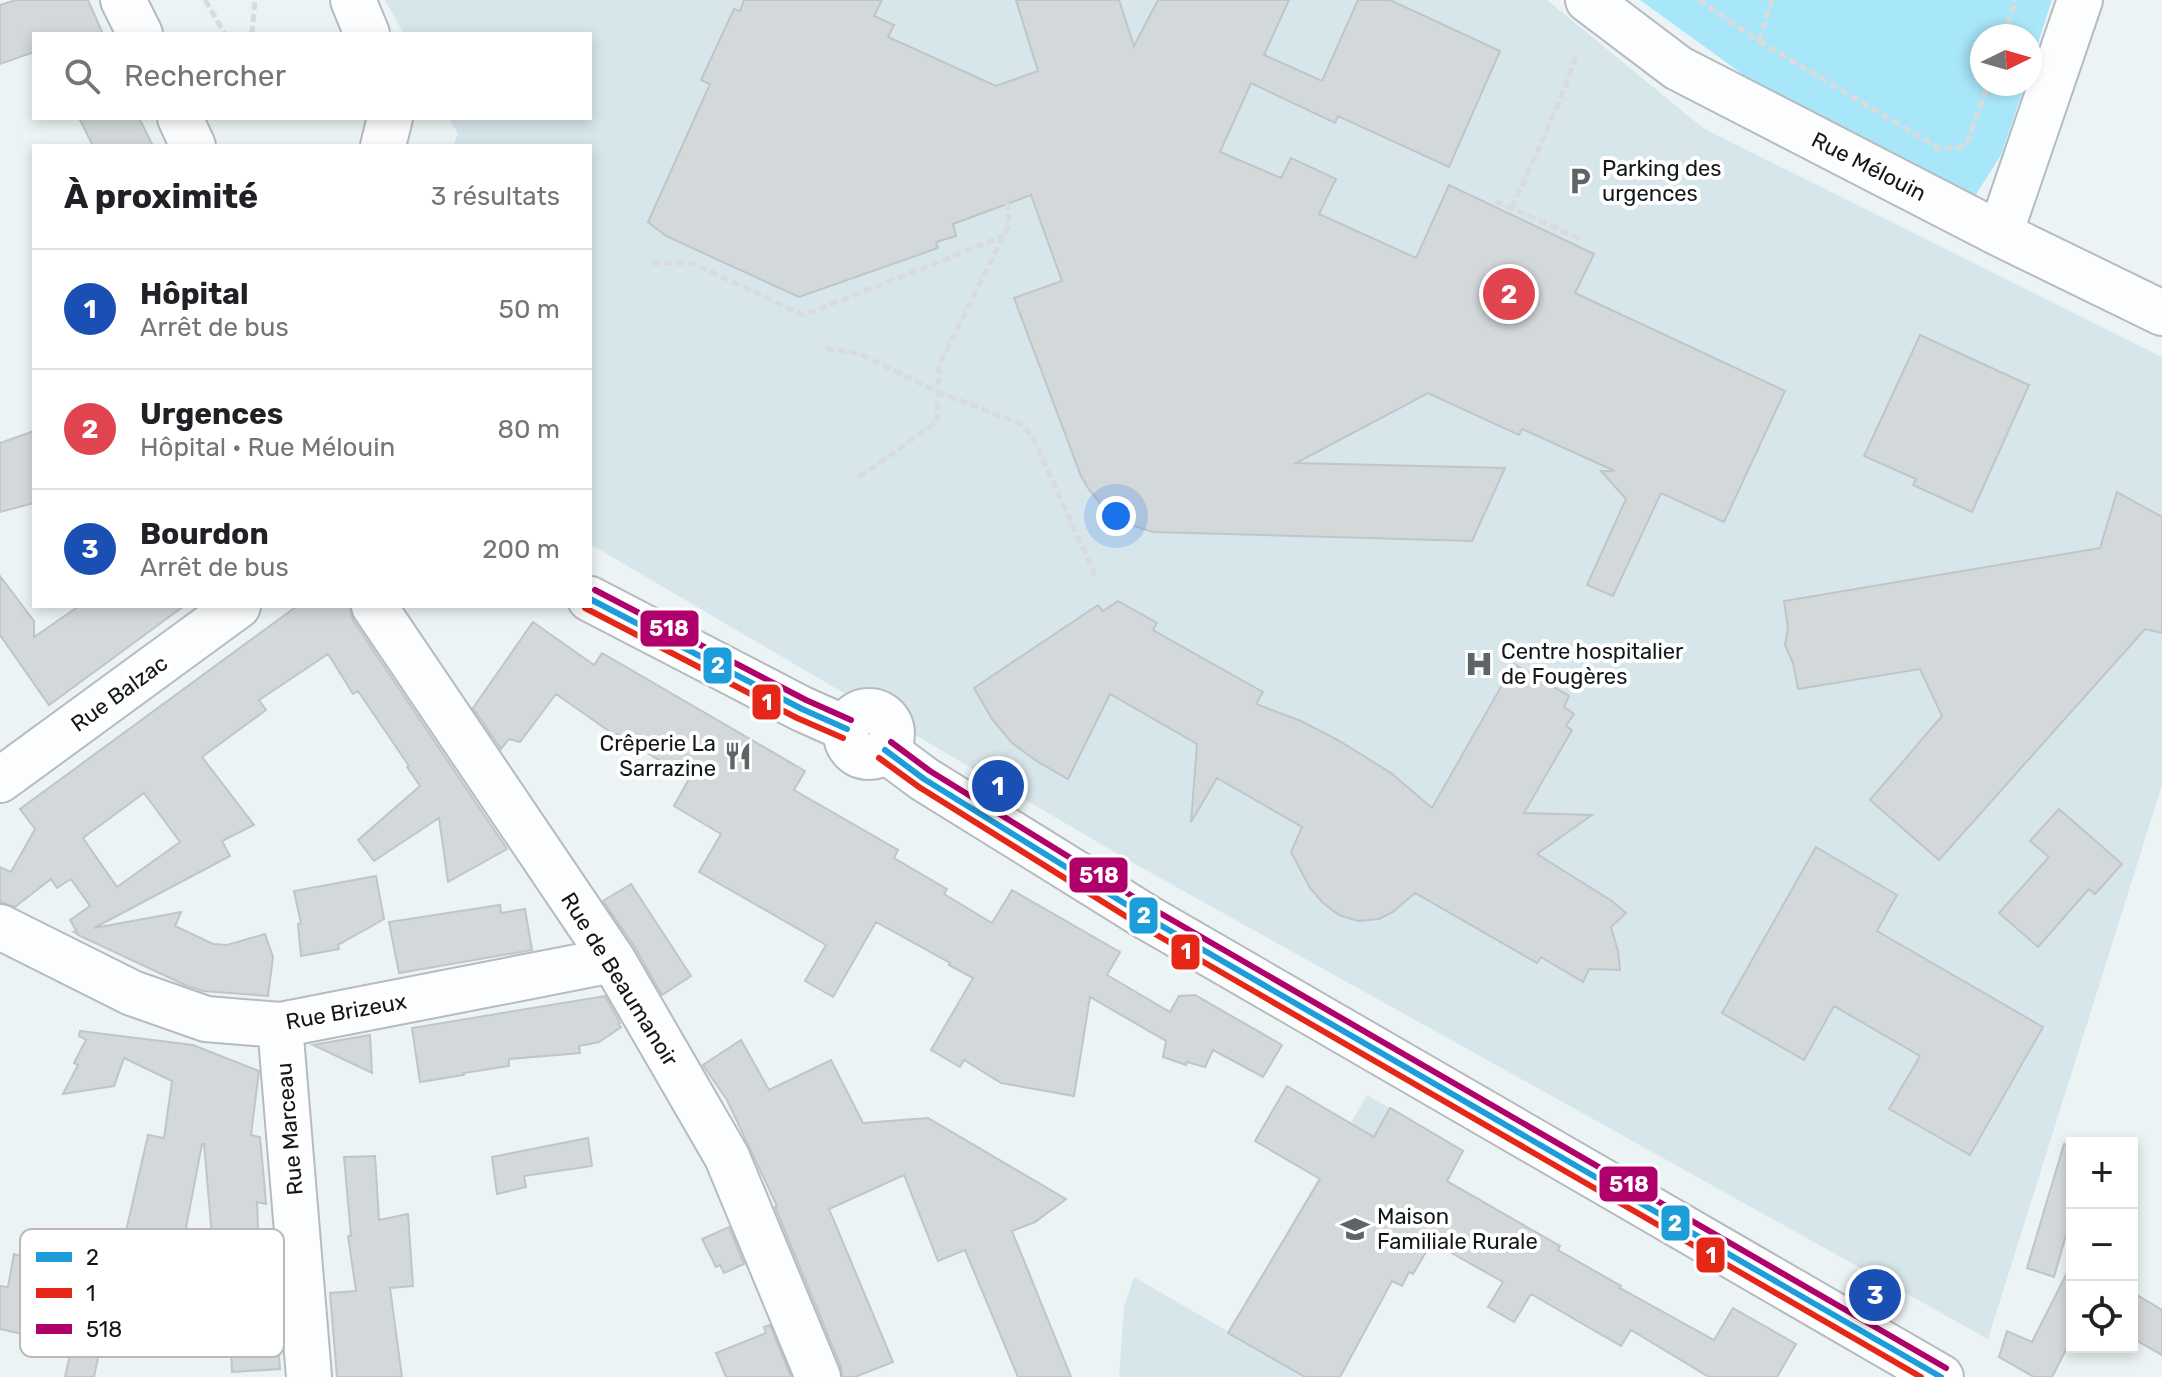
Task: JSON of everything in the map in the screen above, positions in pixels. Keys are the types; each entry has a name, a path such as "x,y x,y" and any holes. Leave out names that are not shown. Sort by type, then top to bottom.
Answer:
{"street":[{"path":"123,0 139,32"},
{"path":"353,0 366,32"},
{"name":"Rue Mélouin","path":"1588,0 1678,68 2000,234 2162,313"},
{"path":"2000,234 2080,0"},
{"path":"181,120 192,144"},
{"path":"384,144 390,120"},
{"path":"592,600 802,709 847,729 846,740 858,755 877,756 885,750 950,795 1148,918 1932,1375"},
{"name":"Rue Balzac","path":"1,774 235,608"},
{"name":"Rue de Beaumanoir","path":"375,608 613,960 727,1157 818,1377"},
{"name":"Rue Brizeux","path":"0,927 147,999 206,1019 280,1025 613,960"},
{"name":"Rue Marceau","path":"280,1025 309,1377"}],"path":[{"path":"205,0 224,32"},
{"path":"252,32 255,0"},
{"path":"1699,0 1759,41 1940,149 1962,147 1969,138 1984,96"},
{"path":"1759,41 1772,0"},
{"path":"2008,24 2016,0"},
{"path":"1512,208 1576,57"},
{"path":"1495,201 1551,230 1580,239"},
{"path":"859,477 937,422 939,365 1009,225 1007,203"},
{"path":"652,263 692,263 803,315 1004,236"},
{"path":"826,349 858,353 938,392 1023,425 1034,440 1096,577"}],"shaded area":[{"name":"Centre hospitalier de Fougères","path":"385,0 1547,0 1703,128 2162,357 2162,785 1988,1339 1135,864 592,545 592,144 454,144 458,134 450,120 592,120 592,32 403,32"},
{"path":"1640,0 2052,0 2042,30 2042,24 1970,24 1970,96 2021,96 2001,155 1970,204 1756,84"},
{"name":"Maison Familiale Rurale","path":"1367,1095 1463,1151 1340,1377 1119,1377 1124,1307 1134,1277 1229,1332"}],"building":[{"path":"16,0 88,0 102,32 32,32 32,53 0,64 0,5"},
{"path":"744,0 882,0 874,16 894,25 888,37 996,86 1038,71 1016,0 1119,0 1134,46 1158,0 1289,0 1264,55 1322,81 1358,0 1390,0 1500,51 1449,167 1338,116 1335,123 1251,83 1220,152 1281,178 1291,158 1336,179 1319,214 1416,258 1449,185 1594,254 1575,293 1785,391 1724,522 1661,493 1613,596 1587,585 1626,499 1601,471 1615,471 1522,429 1519,435 1428,393 1296,463 1505,468 1472,541 1153,532 1128,524 1104,508 1081,476 1014,298 1062,281 1031,195 953,224 956,236 936,242 938,248 799,297 666,236 648,222 710,84 701,80 734,9 740,11"},
{"path":"80,120 140,120 152,144 92,144"},
{"path":"1920,335 2029,385 1972,512 1913,485 1916,479 1864,456"},
{"path":"32,432 32,504 0,512 0,443"},
{"path":"2117,492 2162,517 2162,633 2145,629 1939,860 1870,800 1942,716 1920,669 1798,689 1793,663 1785,645 1788,627 1784,601 2100,548"},
{"path":"0,576 34,621 34,637 76,608 181,608 49,705 0,635"},
{"path":"1118,601 1157,623 1153,630 1263,692 1256,704 1301,721 1338,740 1391,773 1432,808 1514,664 1569,696 1564,707 1574,714 1566,726 1572,730 1524,813 1592,815 1537,854 1626,913 1611,927 1620,970 1589,969 1583,982 1541,957 1537,963 1415,893 1393,912 1379,919 1358,921 1339,915 1310,888 1291,852 1302,827 1217,778 1191,822 1197,744 1110,694 1068,779 1012,743 992,719 974,688 1098,605 1103,611"},
{"path":"294,608 350,608 353,620 507,849 448,882 439,818 374,861 358,840 420,786 358,691 353,694 328,654 259,700 266,710 202,757 254,825 222,841 230,856 94,928 181,912 175,926 213,944 227,945 265,934 273,957 268,996 203,991 80,936 74,932 77,932 70,920 90,906 71,879 57,888 51,879 15,907 0,902 0,867 11,872 35,829 20,809","holes":["144,793 180,842 117,887 83,838"]},
{"path":"533,622 594,665 602,653 805,771 794,790 898,850 894,858 947,889 944,894 992,923 1012,890 1120,952 1107,975 1170,1012 1179,996 1195,995 1282,1045 1263,1077 1213,1050 1205,1067 1187,1062 1186,1065 1163,1057 1166,1041 1090,997 1074,1096 1001,1083 964,1060 960,1067 931,1050 973,978 876,922 833,997 805,981 826,945 699,872 721,834 674,806 689,779 616,736 556,694 520,742 509,739 501,749 473,708"},
{"path":"2059,809 2122,864 2095,894 2089,889 2038,947 1999,913 2049,857 2030,841"},
{"path":"1816,847 1897,895 1877,931 2043,1027 1970,1155 1889,1109 1920,1056 1834,1006 1804,1060 1722,1013"},
{"path":"376,876 384,919 338,945 339,949 301,956 298,924 301,923 294,891"},
{"path":"631,884 691,976 662,995 603,901"},
{"path":"500,905 501,913 525,909 532,950 399,973 389,922"},
{"path":"605,996 621,1027 599,1042 579,1046 580,1053 509,1059 509,1066 420,1082 412,1028"},
{"path":"80,1031 193,1045 259,1071 251,1135 260,1137 266,1204 257,1202 258,1229 211,1229 202,1144 186,1229 127,1229 148,1135 164,1138 172,1081 124,1058 114,1086 63,1094 78,1065 74,1063 86,1040 79,1036"},
{"path":"370,1035 372,1073 313,1045"},
{"path":"741,1040 769,1090 831,1060 863,1123 928,1118 1066,1199 1035,1222 1012,1231 1071,1377 1018,1377 965,1250 938,1261 904,1175 829,1209 893,1362 855,1377 842,1377 841,1367 777,1206 727,1100 703,1065"},
{"path":"1287,1086 1374,1137 1390,1108 1463,1151 1447,1181 1560,1246 1558,1250 1620,1288 1714,1340 1733,1308 1796,1344 1777,1377 1709,1377 1631,1330 1621,1346 1531,1294 1514,1322 1488,1307 1503,1282 1432,1242 1402,1286 1392,1281 1340,1377 1305,1377 1228,1333 1320,1179 1255,1141"},
{"path":"588,1138 592,1166 524,1176 526,1187 497,1194 492,1157"},
{"path":"2066,1144 2066,1235 2054,1277 2027,1268"},
{"path":"375,1156 379,1220 408,1214 413,1286 390,1288 402,1377 337,1377 330,1293 356,1291 348,1236 351,1236 344,1157"},
{"path":"729,1227 744,1264 724,1273 720,1265 716,1267 702,1239"},
{"path":"14,1254 20,1256 20,1334 0,1329 0,1286 8,1287"},
{"path":"2066,1275 2066,1350 2052,1377 2034,1377 1999,1357 2007,1331 2032,1342"},
{"path":"2138,1296 2162,1310 2162,1355 2138,1341"},
{"path":"770,1325 791,1377 726,1377 716,1353 766,1333 764,1327"},
{"path":"70,1357 98,1357 94,1377 65,1377"},
{"path":"231,1357 279,1357 280,1369 232,1372"}],"transit line":[{"name":"518","path":"595,590 806,700 851,720"},
{"name":"2","path":"592,600 802,709 847,729"},
{"name":"1","path":"585,608 797,718 843,738"},
{"name":"518","path":"891,742 930,771 1153,909 1946,1368"},
{"name":"2","path":"885,750 924,779 1148,918 1941,1377"},
{"name":"1","path":"879,758 919,787 1143,927 1921,1377"}],"place":[{"name":"Parking des urgences","path":"1580,181"},
{"name":"Urgences","path":"1509,294"},
{"name":"Centre hospitalier de Fougères","path":"1479,664"},
{"name":"Crêperie La Sarrazine","path":"738,756"},
{"name":"Hôpital","path":"998,786"},
{"name":"Maison Familiale Rurale","path":"1355,1229"},
{"name":"Bourdon","path":"1875,1295"}]}
